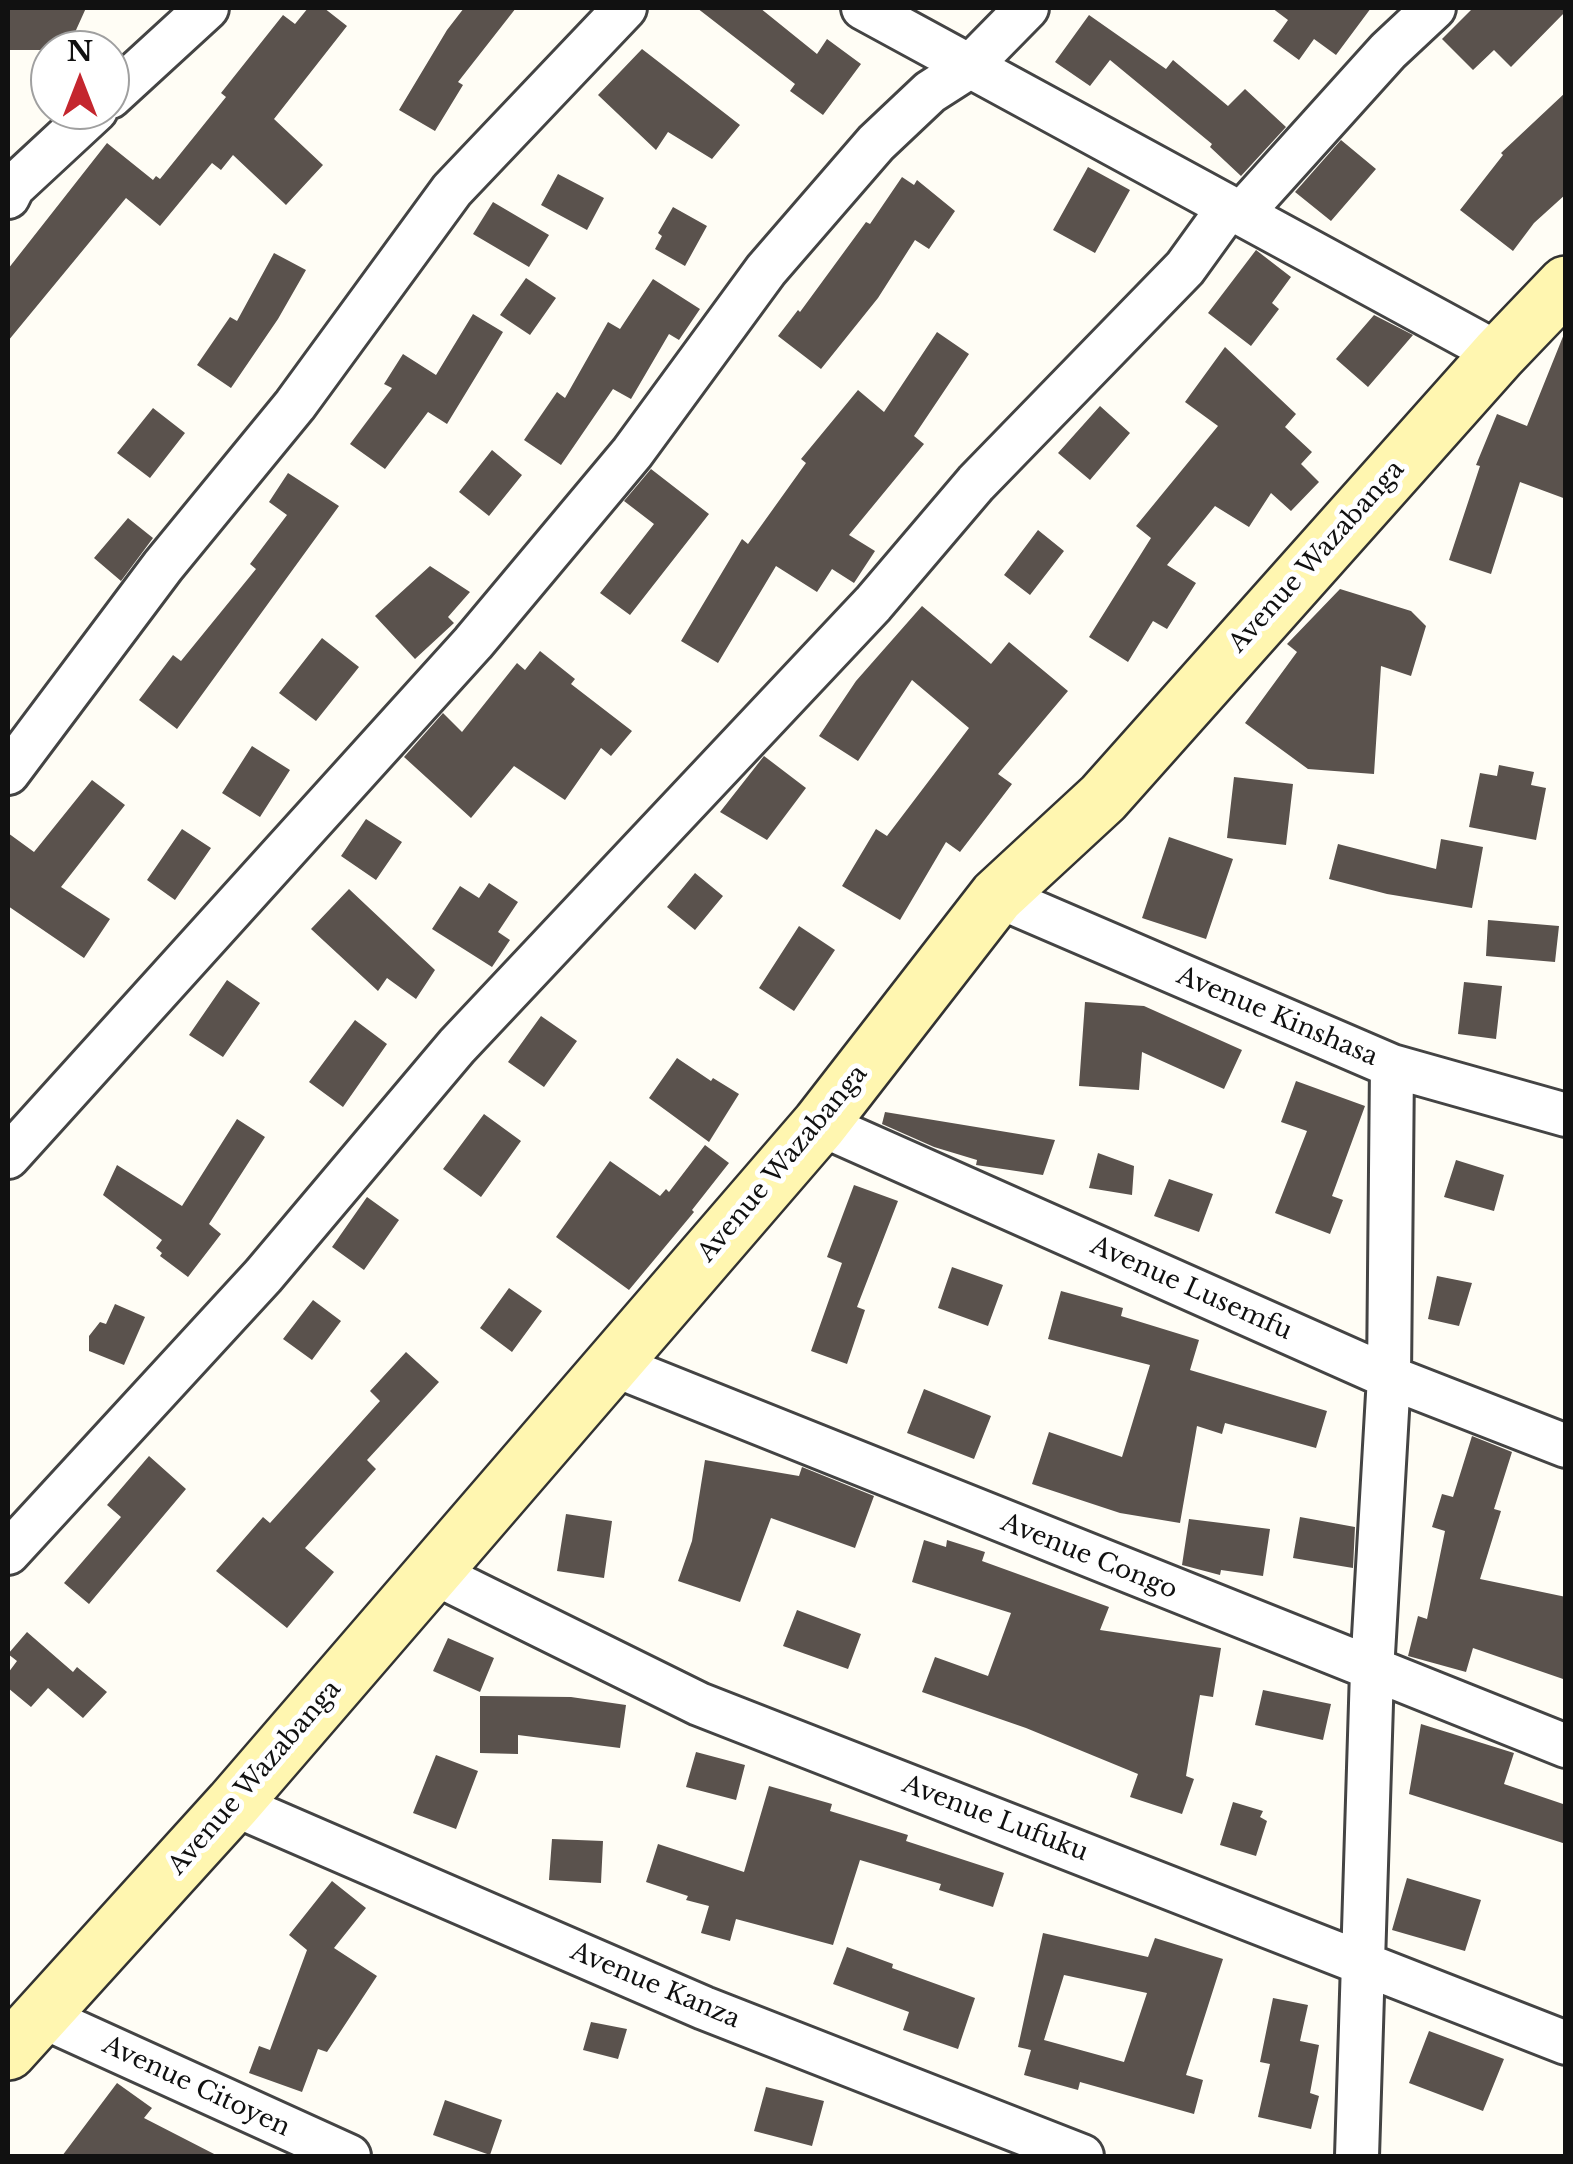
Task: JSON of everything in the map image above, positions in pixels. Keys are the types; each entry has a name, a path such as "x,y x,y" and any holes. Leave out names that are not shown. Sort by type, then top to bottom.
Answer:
{"main road":[{"name":"Avenue Wazabanga","path":"25,2034 234,1804 820,1124 997,896 1103,798 1566,284"}],"street":[{"path":"130,79 207,8"},
{"path":"8,773 163,566 295,405 452,190 625,8"},
{"path":"864,8 1499,354"},
{"path":"8,1157 473,643 632,453 766,270 876,143 930,92 969,67 1027,8"},
{"path":"8,1554 263,1276 458,1046 873,604 976,483 1388,51 1434,8"},
{"path":"8,197 75,130"},
{"name":"Avenue Kinshasa","path":"997,896 1392,1066 1566,1115"},
{"path":"1357,2156 1372,1670 1389,1377 1392,1066"},
{"name":"Avenue Lusemfu","path":"820,1124 1389,1377 1566,1446"},
{"name":"Avenue Congo","path":"614,1364 1566,1746"},
{"name":"Avenue Lufuku","path":"434,1572 699,1704 1566,2043"},
{"name":"Avenue Kanza","path":"234,1804 704,2008 1082,2156"},
{"name":"Avenue Citoyen","path":"25,2034 349,2156"}],"building":[{"path":"8,8 86,8 76,30 30,30 30,50 8,50"},
{"path":"308,8 324,8 347,26 274,119 323,165 286,205 233,155 221,170 212,163 160,226 126,198 8,341 8,269 107,143 153,180 156,176 160,179 226,97 221,93 283,15 295,24"},
{"path":"464,8 516,8 458,82 463,85 435,131 399,110"},
{"path":"697,8 760,8 817,54 827,39 861,64 823,115 790,91 795,84"},
{"path":"1272,8 1371,8 1336,55 1314,39 1299,60 1273,41 1288,20"},
{"path":"1473,8 1566,11 1511,67 1494,50 1473,70 1442,39"},
{"path":"1089,15 1166,69 1173,60 1228,106 1245,89 1286,127 1241,176 1210,147 1212,144 1110,60 1090,86 1055,62"},
{"path":"642,49 740,125 712,159 668,132 656,150 598,95"},
{"path":"1566,92 1566,194 1534,223 1513,251 1460,210 1501,153"},
{"path":"1341,140 1376,169 1331,221 1295,192"},
{"path":"1088,167 1130,190 1095,253 1053,230"},
{"path":"558,174 604,198 587,230 541,205"},
{"path":"902,177 914,185 917,180 955,211 929,249 915,240 878,298 821,369 778,336 866,222 870,224"},
{"path":"493,202 549,235 529,267 473,234"},
{"path":"673,207 707,226 685,266 655,249 662,236 658,233"},
{"path":"1256,250 1291,277 1272,303 1279,309 1251,346 1208,313"},
{"path":"274,253 306,270 231,388 197,365 230,317 237,321"},
{"path":"526,278 556,298 530,335 500,315"},
{"path":"653,279 700,309 679,340 669,334 631,399 613,389 561,465 524,440 557,392 565,398 608,322 620,329"},
{"path":"473,314 503,332 447,424 428,412 385,469 350,444 392,388 384,384 403,354 436,375"},
{"path":"1374,315 1413,335 1368,387 1336,359"},
{"path":"937,332 969,354 914,436 924,444 849,535 875,551 854,583 832,569 817,592 776,566 718,663 681,641 742,539 748,544 806,463 801,459 858,390 884,412"},
{"path":"1564,334 1566,499 1520,482 1491,574 1449,560 1480,466 1476,465 1497,414 1527,426"},
{"path":"1225,347 1296,414 1285,427 1312,452 1301,464 1319,482 1291,511 1271,493 1249,527 1215,506 1167,565 1196,583 1167,629 1153,621 1128,662 1089,637 1151,538 1136,526 1218,426 1185,402"},
{"path":"1100,406 1130,433 1090,480 1058,453"},
{"path":"153,408 185,433 150,478 117,453"},
{"path":"492,450 522,475 489,516 459,492"},
{"path":"651,469 709,514 630,615 600,593 654,524 624,501"},
{"path":"288,473 339,506 177,729 139,700 173,655 181,661 256,569 250,564 287,515 269,502"},
{"path":"128,518 153,538 121,581 94,558"},
{"path":"1038,530 1064,551 1030,595 1004,575"},
{"path":"430,566 470,592 448,617 454,623 415,659 375,616"},
{"path":"1340,589 1411,611 1426,626 1411,676 1381,666 1374,774 1308,769 1245,723 1297,652 1287,644"},
{"path":"922,606 991,664 1009,642 1068,691 998,774 1012,784 960,852 946,842 900,920 842,886 876,829 887,836 969,728 912,680 858,761 819,736 856,681"},
{"path":"322,638 359,667 316,721 279,693"},
{"path":"540,651 575,679 571,684 632,731 611,756 601,748 565,800 514,766 471,818 404,757 443,713 462,732 517,663 525,670"},
{"path":"252,746 290,770 260,817 222,793"},
{"path":"764,756 806,788 767,840 720,812"},
{"path":"1499,765 1534,772 1531,785 1546,788 1536,840 1469,827 1480,773 1497,776"},
{"path":"1234,777 1293,784 1286,845 1227,838"},
{"path":"92,780 125,805 61,887 110,919 84,958 8,906 8,833 34,852"},
{"path":"366,819 402,842 376,880 341,856"},
{"path":"182,829 211,848 175,900 147,880"},
{"path":"1169,837 1233,859 1206,939 1142,918"},
{"path":"1441,839 1483,847 1472,908 1387,894 1329,879 1338,844 1436,869"},
{"path":"695,873 723,896 695,930 667,907"},
{"path":"489,883 518,902 498,932 510,940 492,967 432,929 460,886 479,898"},
{"path":"349,889 435,970 416,999 387,978 378,991 311,929"},
{"path":"1488,920 1559,926 1555,962 1486,956"},
{"path":"799,926 835,950 794,1011 759,988"},
{"path":"227,980 260,1003 223,1057 189,1035"},
{"path":"1464,982 1502,986 1496,1039 1458,1034"},
{"path":"1085,1002 1144,1006 1242,1050 1224,1089 1142,1052 1139,1090 1079,1086"},
{"path":"541,1016 577,1041 544,1087 508,1062"},
{"path":"355,1020 387,1044 343,1107 309,1082"},
{"path":"677,1058 739,1094 709,1142 649,1098"},
{"path":"1296,1081 1365,1106 1332,1196 1343,1200 1330,1234 1275,1213 1307,1131 1281,1122"},
{"path":"885,1112 1055,1140 1043,1175 976,1165 977,1160 934,1147 882,1124"},
{"path":"484,1114 521,1141 481,1197 443,1169"},
{"path":"237,1119 265,1137 209,1224 221,1234 188,1277 160,1256 162,1253 156,1248 162,1240 103,1195 117,1165 182,1206"},
{"path":"705,1145 729,1163 629,1290 556,1237 610,1161 660,1196 666,1189 669,1192"},
{"path":"1098,1153 1134,1166 1132,1195 1089,1188"},
{"path":"1456,1160 1504,1175 1494,1211 1444,1197"},
{"path":"1169,1179 1213,1194 1199,1232 1154,1216"},
{"path":"854,1185 898,1201 857,1307 865,1310 847,1364 811,1351 842,1263 827,1257"},
{"path":"367,1197 399,1220 364,1270 332,1247"},
{"path":"952,1267 1003,1285 988,1326 938,1308"},
{"path":"1437,1276 1472,1283 1459,1326 1428,1319"},
{"path":"509,1288 542,1311 512,1352 480,1328"},
{"path":"1061,1291 1123,1308 1121,1316 1199,1340 1190,1370 1327,1411 1316,1448 1225,1423 1222,1434 1197,1426 1180,1523 1120,1513 1032,1484 1049,1432 1122,1457 1150,1365 1048,1339"},
{"path":"313,1300 341,1321 312,1360 283,1339"},
{"path":"115,1304 145,1317 124,1365 89,1351 89,1336 100,1322 106,1324"},
{"path":"406,1352 439,1382 367,1460 376,1469 305,1548 334,1572 287,1628 216,1571 263,1517 270,1523 380,1401 370,1391"},
{"path":"924,1389 991,1416 974,1459 907,1433"},
{"path":"1472,1436 1512,1452 1494,1509 1501,1511 1480,1579 1566,1597 1566,1680 1473,1648 1466,1672 1408,1656 1418,1616 1427,1619 1445,1531 1432,1527 1442,1494 1453,1497"},
{"path":"149,1456 186,1489 89,1604 64,1583 121,1517 107,1505"},
{"path":"705,1460 799,1476 802,1467 874,1496 855,1548 771,1518 740,1602 678,1581 692,1541"},
{"path":"566,1514 612,1521 604,1578 557,1571"},
{"path":"1300,1517 1355,1527 1353,1568 1293,1558"},
{"path":"1189,1519 1270,1529 1263,1576 1221,1570 1220,1575 1182,1565"},
{"path":"924,1540 946,1547 947,1540 985,1552 982,1561 1109,1607 1100,1630 1221,1648 1213,1697 1200,1695 1186,1776 1194,1779 1182,1814 1130,1797 1138,1774 1026,1728 922,1692 935,1657 988,1676 1011,1613 912,1582"},
{"path":"797,1610 861,1634 848,1669 783,1646"},
{"path":"27,1632 73,1672 77,1667 107,1692 83,1718 48,1688 31,1707 8,1688 8,1673 17,1661 8,1654"},
{"path":"448,1638 494,1658 480,1692 433,1671"},
{"path":"1263,1690 1331,1704 1323,1740 1255,1725"},
{"path":"480,1696 571,1697 626,1705 620,1748 518,1735 518,1754 480,1753"},
{"path":"1421,1724 1514,1753 1504,1784 1566,1805 1566,1844 1409,1794"},
{"path":"696,1752 745,1765 736,1800 686,1787"},
{"path":"436,1755 478,1771 456,1829 413,1813"},
{"path":"769,1786 832,1804 830,1811 908,1835 906,1841 1004,1873 993,1907 939,1890 941,1884 860,1860 833,1945 736,1919 730,1941 701,1933 709,1906 646,1882 658,1844 744,1872"},
{"path":"1233,1802 1263,1811 1260,1817 1267,1821 1256,1856 1220,1845"},
{"path":"552,1839 603,1841 601,1883 549,1880"},
{"path":"1407,1878 1481,1900 1465,1951 1392,1930"},
{"path":"332,1881 366,1908 334,1948 377,1976 327,2052 318,2049 302,2092 249,2073 259,2046 270,2050 307,1950 289,1935"},
{"path":"1043,1933 1148,1957 1155,1938 1223,1959 1186,2075 1203,2080 1194,2114 1080,2082 1078,2090 1024,2075 1031,2050 1018,2047","holes":["1064,1975 1147,1993 1124,2062 1044,2040"]},
{"path":"847,1947 975,1998 958,2049 903,2030 909,2012 833,1984"},
{"path":"1273,1998 1308,2005 1300,2041 1319,2045 1310,2093 1319,2096 1311,2129 1258,2117 1270,2064 1260,2062"},
{"path":"591,2022 627,2029 618,2059 583,2050"},
{"path":"1429,2031 1504,2059 1483,2111 1409,2083"},
{"path":"117,2083 152,2108 144,2118 218,2156 62,2156"},
{"path":"766,2087 824,2101 812,2146 754,2131"},
{"path":"445,2100 502,2120 490,2155 433,2135"}]}
